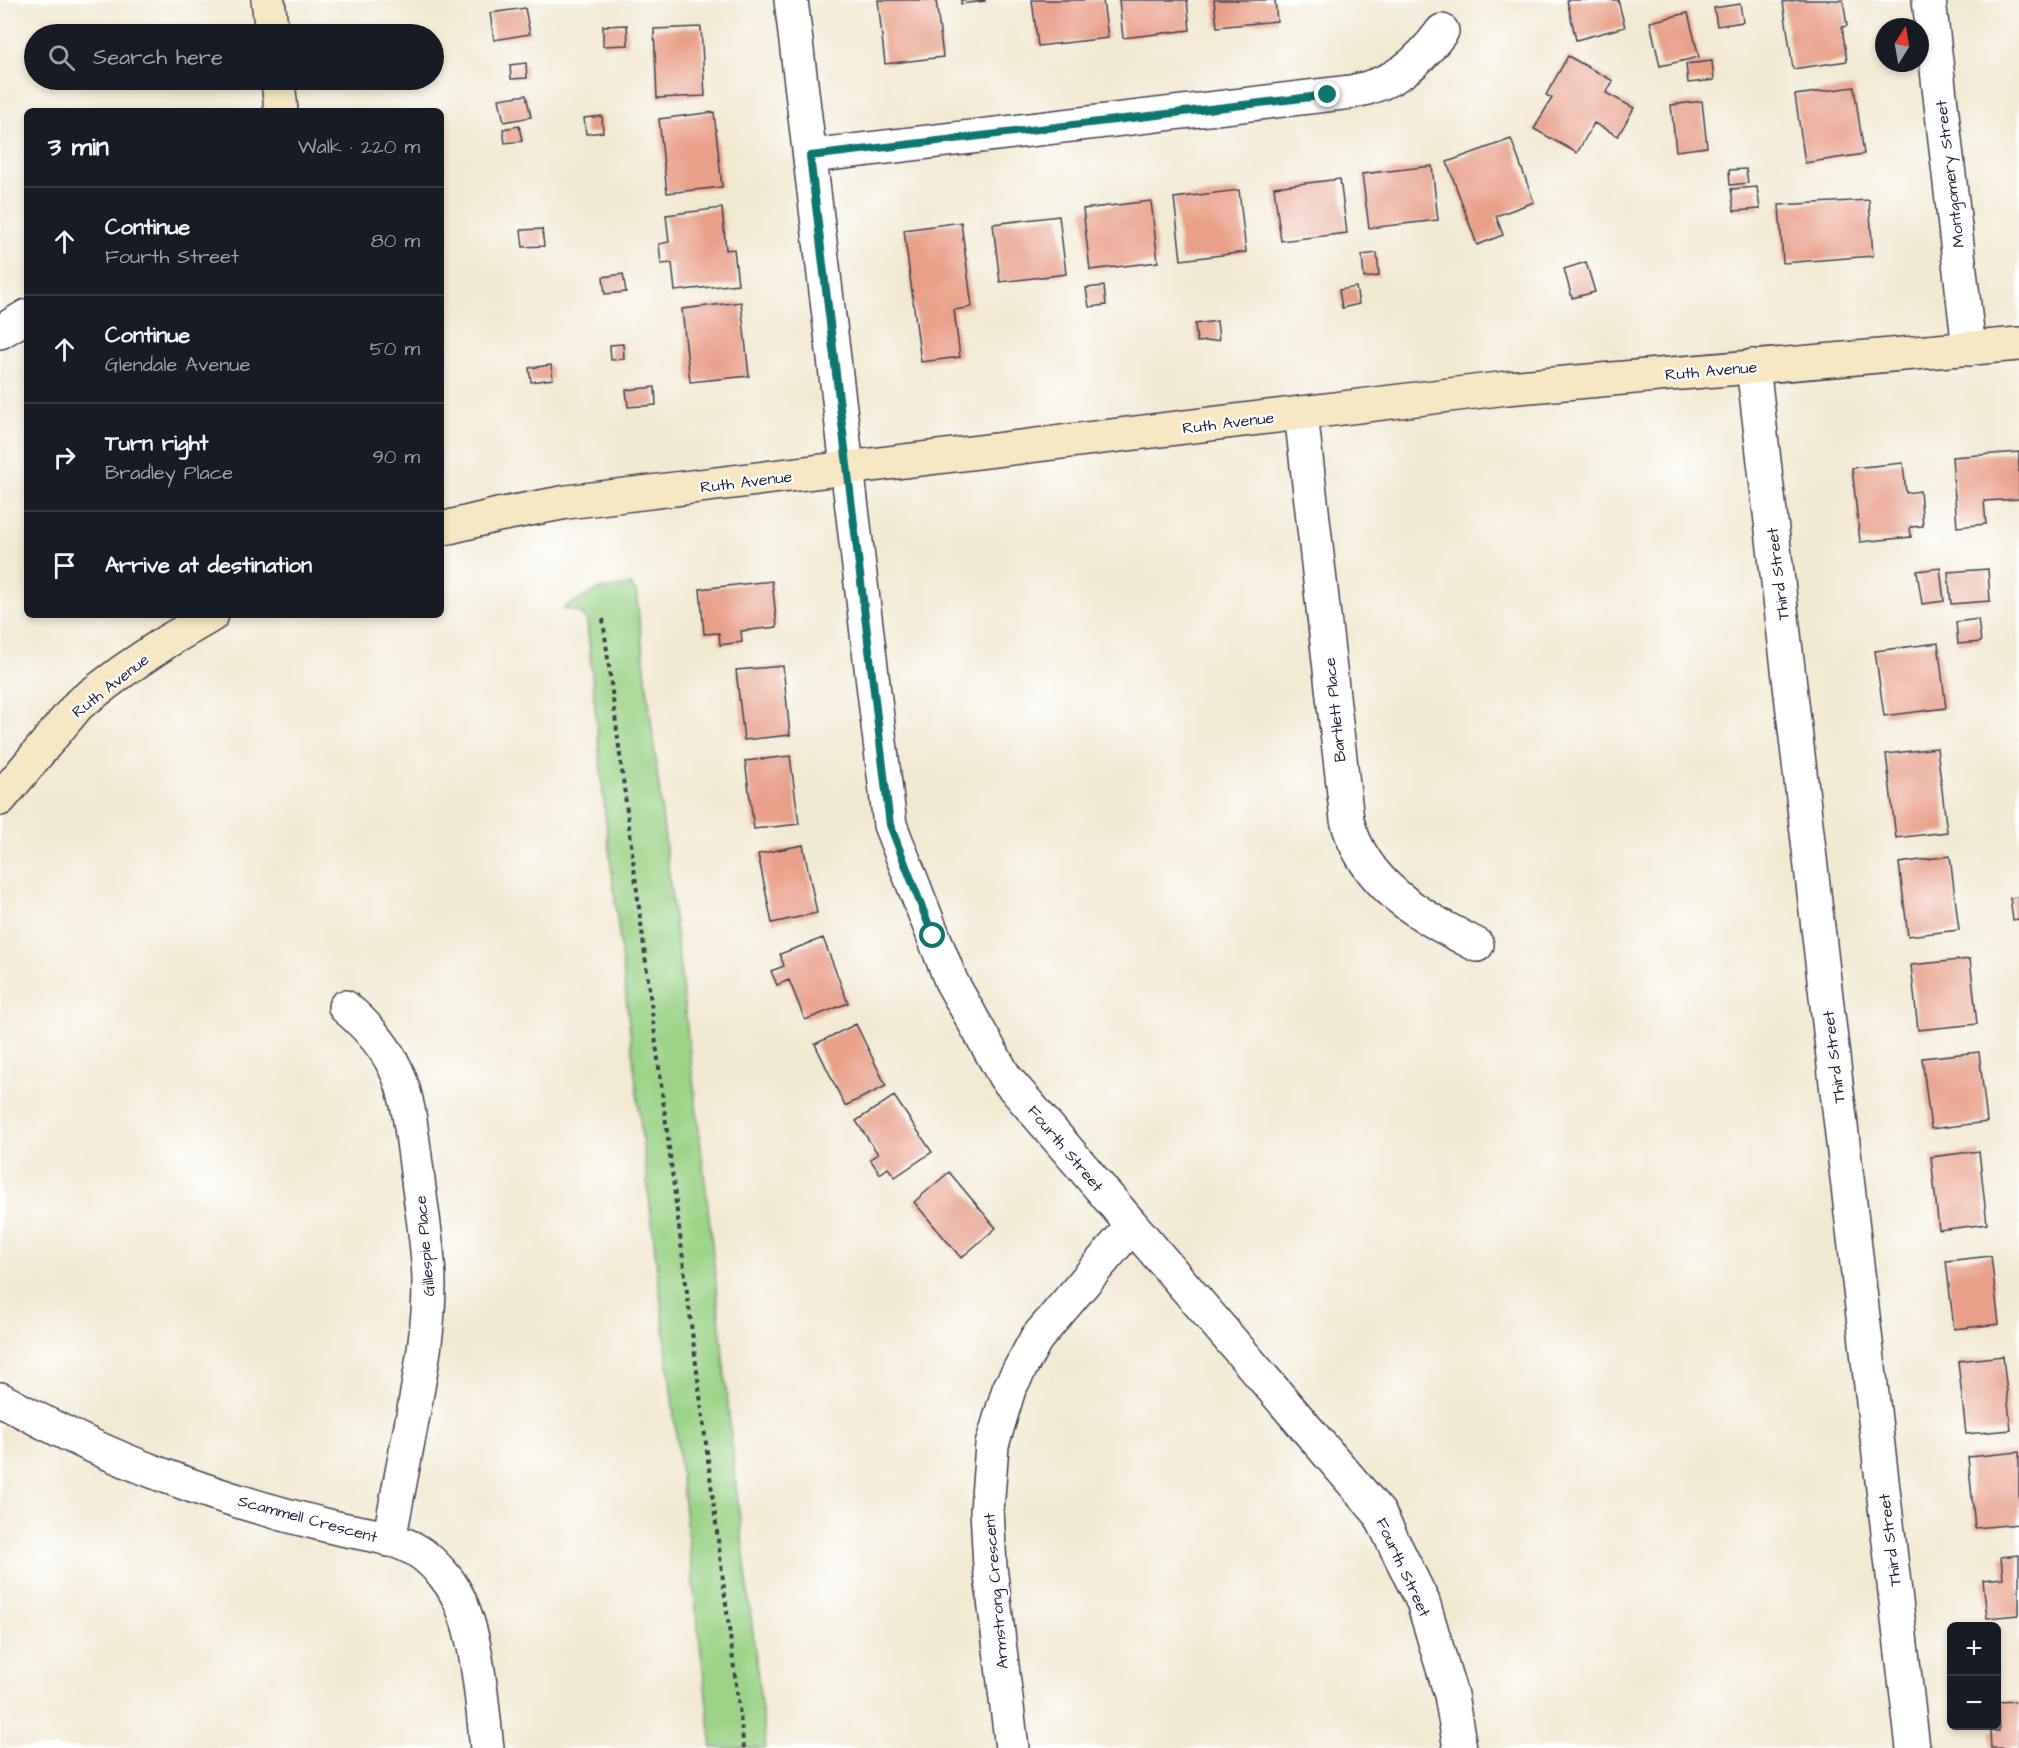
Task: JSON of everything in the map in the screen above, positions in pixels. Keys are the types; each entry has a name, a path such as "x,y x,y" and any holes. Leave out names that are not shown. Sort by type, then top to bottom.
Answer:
{"main road":[{"path":"268,0 271,24"},
{"path":"279,90 281,108"},
{"name":"Ruth Avenue","path":"444,527 567,502 1519,387 2019,344"},
{"name":"Ruth Avenue","path":"0,799 79,704 166,642 207,618"}],"street":[{"name":"Fourth Street","path":"791,0 890,825 951,981 1005,1077 1379,1513 1423,1602 1451,1695 1460,1748"},
{"name":"Montgomery Street","path":"1929,0 1969,349"},
{"path":"810,156 1352,92 1370,88 1404,72 1418,61 1442,32"},
{"path":"0,332 24,318"},
{"name":"Third Street","path":"1753,366 1913,1748"},
{"name":"Bartlett Place","path":"1301,413 1347,820 1352,841 1363,860 1380,881 1406,903 1477,945"},
{"name":"Gillespie Place","path":"345,1007 364,1022 378,1038 399,1074 408,1110 428,1261 429,1305 425,1351 389,1540"},
{"name":"Armstrong Crescent","path":"1012,1748 990,1567 987,1510 992,1445 1009,1389 1036,1339 1132,1226"},
{"name":"Scammell Crescent","path":"0,1399 89,1445 169,1478 279,1513 413,1548 432,1562 447,1579 458,1598 471,1638 487,1748"}],"path":[{"path":"603,619 744,1748"}],"green space":[{"path":"631,585 636,592 710,1225 735,1476 766,1748 712,1748 605,813 587,621 581,613 563,608 600,589"}],"building":[{"path":"878,0 936,0 943,57 885,64"},
{"path":"961,0 985,0 985,1 961,4"},
{"path":"1032,0 1103,0 1108,38 1038,46"},
{"path":"1119,0 1187,0 1190,30 1123,38"},
{"path":"1214,0 1275,0 1277,21 1217,27"},
{"path":"1567,0 1618,0 1625,27 1576,40"},
{"path":"1843,0 1847,26 1842,27 1847,61 1793,69 1783,2"},
{"path":"1740,4 1743,22 1717,26 1714,8"},
{"path":"525,8 530,34 494,40 490,13"},
{"path":"1688,13 1699,57 1660,66 1650,22"},
{"path":"627,25 628,45 603,46 603,26"},
{"path":"701,27 705,96 657,98 654,29"},
{"path":"1568,56 1613,81 1606,93 1634,108 1618,136 1594,123 1577,153 1534,129 1552,98 1546,95"},
{"path":"1712,61 1714,80 1688,83 1686,64"},
{"path":"526,63 527,78 511,79 510,65"},
{"path":"1854,87 1864,154 1805,163 1795,95"},
{"path":"526,95 531,117 504,122 499,99"},
{"path":"1702,101 1707,147 1676,151 1671,105"},
{"path":"714,112 722,187 667,193 659,119"},
{"path":"602,116 603,132 586,134 584,118"},
{"path":"519,126 522,141 505,143 503,129"},
{"path":"1511,139 1534,202 1496,216 1503,235 1477,245 1447,162"},
{"path":"1432,166 1438,220 1369,228 1362,174"},
{"path":"1746,169 1748,183 1730,185 1729,170"},
{"path":"1340,179 1347,233 1281,241 1274,187"},
{"path":"1757,187 1760,209 1734,211 1731,189"},
{"path":"1239,190 1246,252 1181,260 1174,198"},
{"path":"1869,200 1873,256 1783,263 1779,205"},
{"path":"1151,201 1158,262 1090,270 1083,209"},
{"path":"722,208 726,250 734,249 738,284 675,291 672,263 661,264 659,244 669,242 666,215"},
{"path":"1059,216 1066,274 1000,282 993,224"},
{"path":"961,222 972,307 954,310 960,357 921,362 904,230"},
{"path":"542,229 544,246 523,247 521,230"},
{"path":"1377,253 1379,276 1364,278 1362,255"},
{"path":"1586,262 1595,292 1572,298 1564,269"},
{"path":"623,274 626,292 605,294 603,277"},
{"path":"1104,286 1106,305 1089,307 1086,288"},
{"path":"1356,287 1359,304 1342,308 1339,290"},
{"path":"741,302 749,376 690,382 682,309"},
{"path":"1217,321 1219,340 1197,342 1195,324"},
{"path":"623,344 624,359 611,360 610,345"},
{"path":"551,365 553,379 531,382 529,368"},
{"path":"655,387 656,405 628,407 626,390"},
{"path":"2019,452 2019,499 1984,501 1986,524 1957,527 1952,457"},
{"path":"1903,463 1906,493 1920,491 1923,526 1910,527 1911,537 1860,542 1852,468"},
{"path":"1940,568 1944,601 1922,604 1917,571"},
{"path":"1988,569 1990,601 1951,604 1948,572"},
{"path":"772,581 777,627 741,631 742,642 720,645 719,633 704,634 700,589"},
{"path":"1978,619 1981,642 1958,644 1956,622"},
{"path":"1938,643 1946,708 1884,716 1875,651"},
{"path":"783,666 790,735 744,740 736,670"},
{"path":"1937,748 1947,832 1896,838 1886,754"},
{"path":"790,756 799,824 754,829 745,761"},
{"path":"803,845 817,913 772,923 758,854"},
{"path":"1950,856 1959,930 1908,936 1899,863"},
{"path":"2019,897 2019,919 2013,920 2010,898"},
{"path":"823,938 848,1003 805,1020 789,980 777,985 771,971 784,966 780,954"},
{"path":"1970,959 1977,1024 1918,1030 1911,965"},
{"path":"856,1024 886,1086 845,1106 815,1044"},
{"path":"1979,1052 1987,1122 1931,1129 1922,1058"},
{"path":"894,1096 932,1152 895,1177 888,1168 880,1174 870,1159 878,1154 856,1121"},
{"path":"1979,1151 1987,1224 1939,1230 1931,1157"},
{"path":"949,1172 996,1228 961,1258 914,1202"},
{"path":"1991,1256 1999,1324 1954,1329 1946,1261"},
{"path":"2003,1356 2011,1430 1966,1434 1958,1361"},
{"path":"2019,1452 2019,1524 1975,1528 1968,1457"},
{"path":"2019,1555 2019,1615 1987,1618 1983,1580 2003,1578 2001,1557"},
{"path":"2019,1701 2019,1748 1991,1748 1990,1731 2001,1730 2001,1702"}],"route":[{"path":"933,936 890,825 810,156 1328,95"}]}
